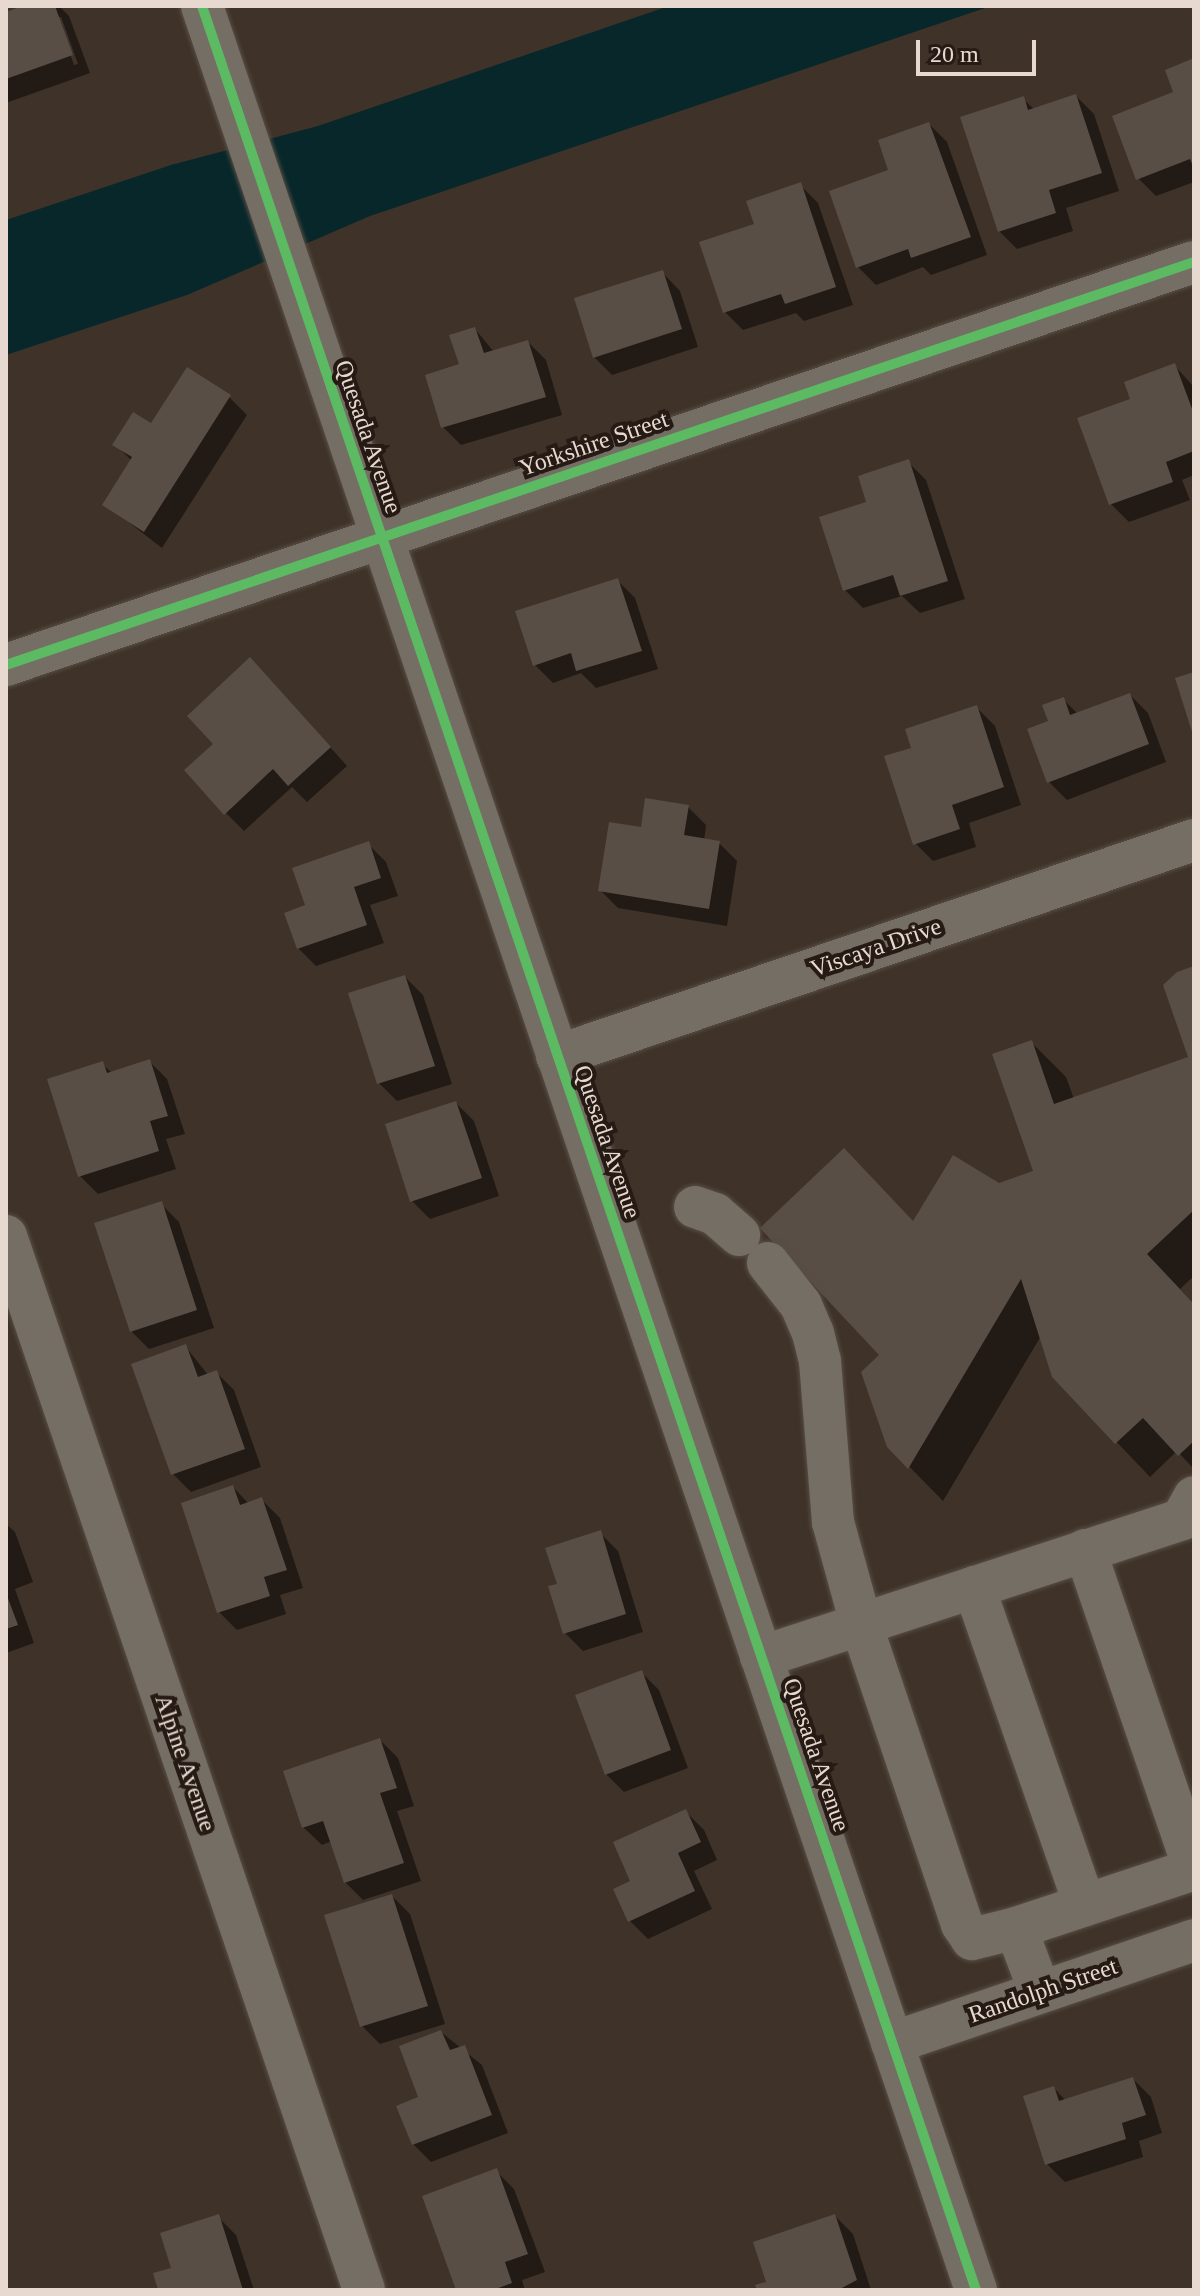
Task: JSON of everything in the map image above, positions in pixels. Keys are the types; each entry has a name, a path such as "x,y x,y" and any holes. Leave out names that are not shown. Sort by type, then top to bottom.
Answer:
{"street":[{"name":"Quesada Avenue","path":"202,6 976,2290"},
{"name":"Yorkshire Street","path":"6,665 1194,262"},
{"name":"Viscaya Drive","path":"557,1056 1194,840"},
{"path":"695,1207 715,1214 739,1235"},
{"name":"Alpine Avenue","path":"6,1236 364,2290"},
{"path":"768,1263 801,1305 820,1361 827,1484 861,1624 962,1924 972,1939 1016,1928 1194,1869 1085,1550"},
{"path":"761,1657 1085,1550 1190,1522"},
{"path":"974,1587 1085,1905"},
{"path":"1143,1886 1180,1945"},
{"path":"1016,1928 1040,1992"},
{"name":"Randolph Street","path":"892,2043 1180,1945"}],"water":[{"path":"669,6 991,6 370,216 187,295 6,355 6,220 171,165 318,126"}],"building":[{"path":"22,6 55,6 73,55 6,79 6,12"},
{"path":"1194,58 1194,169 1190,159 1136,180 1112,116 1173,92 1165,70"},
{"path":"1076,94 1102,173 1049,190 1056,213 998,232 960,117 1024,96 1028,110"},
{"path":"929,122 971,237 911,258 908,249 856,268 829,191 888,170 878,140"},
{"path":"801,182 836,287 785,304 781,294 723,313 699,242 754,224 746,201"},
{"path":"663,270 682,329 593,358 574,298"},
{"path":"475,327 484,353 528,340 546,397 441,428 425,375 459,364 449,335"},
{"path":"1175,363 1194,414 1194,451 1166,462 1173,482 1109,505 1077,418 1130,399 1124,382"},
{"path":"187,367 231,395 144,532 102,505 132,457 112,445 133,412 151,423"},
{"path":"909,459 948,581 900,596 893,575 843,591 819,517 866,502 858,476"},
{"path":"618,578 642,651 576,671 571,653 533,666 515,611"},
{"path":"250,657 331,747 288,786 273,769 224,815 184,770 213,744 187,716"},
{"path":"1194,672 1194,735 1193,735 1175,678"},
{"path":"1130,693 1149,744 1047,783 1027,729 1048,721 1042,705 1064,697 1070,715"},
{"path":"977,705 1004,787 952,805 960,829 913,845 884,756 911,748 905,729"},
{"path":"645,798 689,805 684,835 720,841 709,909 598,891 609,822 641,827"},
{"path":"369,841 381,878 354,887 367,925 297,949 284,913 305,905 292,868"},
{"path":"1194,966 1194,1210 1147,1254 1194,1304 1194,1441 1178,1456 1143,1418 1115,1444 1052,1377 1021,1279 908,1469 887,1447 861,1372 879,1355 760,1228 844,1148 913,1221 953,1155 999,1183 1033,1171 992,1054 1032,1040 1054,1104 1188,1057 1163,985 1177,972"},
{"path":"405,975 435,1066 377,1084 348,993"},
{"path":"150,1059 168,1116 150,1121 159,1151 78,1177 47,1079 103,1061 107,1073"},
{"path":"456,1101 482,1178 410,1202 385,1124"},
{"path":"162,1201 197,1310 130,1332 94,1223"},
{"path":"186,1344 198,1377 217,1370 245,1449 171,1475 131,1364"},
{"path":"233,1485 240,1505 262,1497 287,1570 264,1577 270,1596 217,1613 181,1503"},
{"path":"601,1530 626,1614 563,1634 548,1586 557,1584 545,1548"},
{"path":"6,1593 18,1625 6,1629"},
{"path":"642,1670 671,1750 605,1775 575,1695"},
{"path":"380,1738 397,1788 380,1793 404,1863 344,1883 323,1821 302,1828 283,1771"},
{"path":"686,1809 701,1842 678,1853 695,1891 628,1922 613,1889 630,1881 613,1842"},
{"path":"392,1894 428,2006 360,2027 324,1915"},
{"path":"441,2030 450,2050 465,2045 492,2115 412,2145 396,2106 418,2097 399,2046"},
{"path":"1133,2077 1146,2115 1122,2123 1126,2139 1045,2165 1023,2096 1054,2086 1059,2101"},
{"path":"497,2168 528,2254 505,2262 512,2283 493,2290 456,2290 422,2196"},
{"path":"219,2214 243,2290 158,2290 153,2273 171,2268 160,2233"},
{"path":"835,2214 857,2280 838,2290 757,2290 755,2285 766,2282 753,2242"}],"cycle path":[{"path":"202,6 976,2290"},
{"path":"6,665 1194,262"}]}
